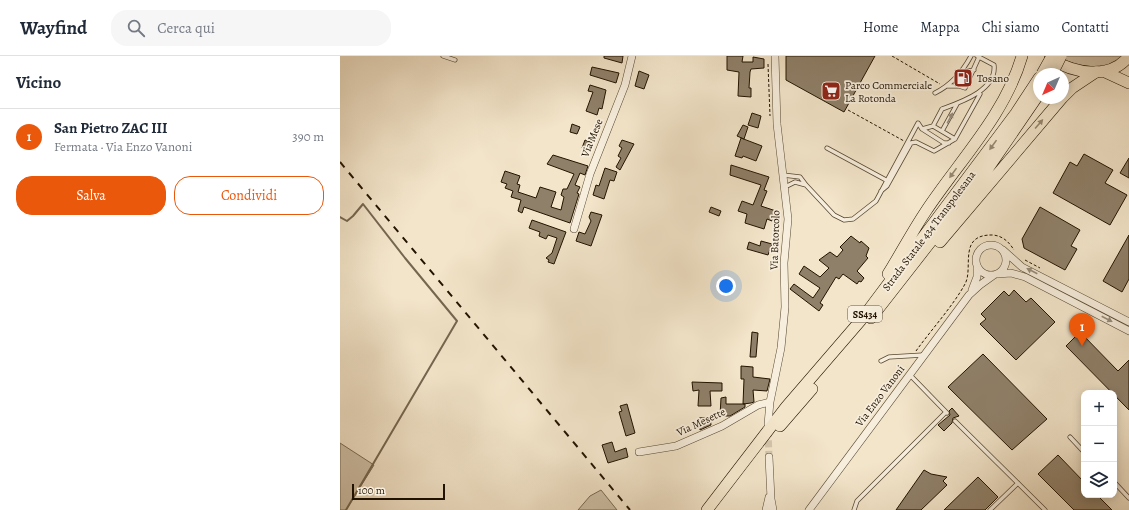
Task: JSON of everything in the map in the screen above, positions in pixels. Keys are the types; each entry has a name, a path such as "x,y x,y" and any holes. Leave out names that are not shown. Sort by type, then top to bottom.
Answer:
{"main road":[{"path":"861,320 926,211 985,130 1013,81 1022,56"},
{"path":"1046,56 1073,70 1099,72 1129,83"},
{"path":"1045,68 1052,56"},
{"path":"1055,68 1061,56"},
{"path":"1069,91 1099,72 1114,68 1128,56"},
{"name":"Strada Statale 434 Transpolesana","path":"707,510 786,407 861,320 1016,113 1033,87"},
{"name":"Strada Statale 434 Transpolesana","path":"716,510 779,428 895,290 989,167 1033,103"},
{"path":"895,290 903,286 1057,104"}],"street":[{"name":"Via Mese","path":"574,229 590,174 625,85 632,56"},
{"name":"Via Batorcolo","path":"768,424 770,402 781,348 785,307 784,263 788,219 775,104 772,57"},
{"name":"Via Enzo Vanoni","path":"969,296 977,277 978,267 976,257 981,248 990,244 1003,250 1022,267 1129,322"},
{"path":"996,274 1006,263 1003,250"},
{"path":"978,267 985,274 1012,273 1025,277 1129,331"},
{"name":"Via Enzo Vanoni","path":"809,510 969,296 980,285 996,274"},
{"name":"Via Mesette","path":"639,452 676,446 722,426 758,405 770,402"},
{"path":"769,457 773,510"},
{"path":"766,510 770,485"}],"lane":[{"path":"443,56 455,60"},
{"path":"935,93 947,86 966,65 971,56"},
{"path":"880,192 886,186 911,143 916,142 934,150 955,139 994,70 994,65 978,56 974,70 965,88 959,86 947,86"},
{"path":"959,86 968,71 966,65"},
{"path":"968,71 974,70"},
{"path":"933,126 942,109 957,104 980,93"},
{"path":"942,131 957,104"},
{"path":"783,176 800,177 834,215 844,220 853,219 872,205 918,123 922,129 944,143 949,143"},
{"path":"922,129 933,126 955,139"},
{"path":"826,148 886,180"},
{"path":"785,187 795,182 806,185"},
{"path":"882,361 889,357 925,355"},
{"path":"854,510 857,501 947,413 910,375"},
{"path":"955,420 1045,510"},
{"path":"1070,438 1081,449"},
{"path":"990,510 1018,483"},
{"path":"1117,485 1129,498"}],"path":[{"path":"892,56 940,84"},
{"path":"770,119 772,57"},
{"path":"848,110 907,142"}],"shaded area":[{"path":"1054,56 1123,56 1115,62 1098,67 1080,65"},
{"path":"340,443 374,465 346,510 340,510"},
{"path":"601,490 617,510 578,510 590,496"}],"building":[{"path":"604,56 623,56 622,63 604,58"},
{"path":"727,56 743,56 742,62 753,62 753,57 764,59 764,68 751,69 749,88 751,88 751,97 738,96 739,72 727,70"},
{"name":"Parco Commerciale La Rotonda","path":"786,56 875,56 844,112 786,80"},
{"path":"592,67 619,73 616,83 590,75"},
{"path":"639,71 649,75 644,89 635,86"},
{"path":"590,85 606,90 602,109 599,108 597,115 586,111 593,92 588,91"},
{"path":"752,113 761,116 758,128 748,125"},
{"path":"572,124 580,127 577,134 570,132"},
{"path":"743,125 748,127 744,139 737,136"},
{"path":"741,138 762,146 756,161 743,156 742,158 735,156"},
{"path":"585,140 593,143 590,151 582,148"},
{"path":"622,140 634,144 620,170 616,167 621,158 618,156 622,148 619,146"},
{"path":"1084,154 1113,170 1105,183 1127,195 1110,225 1053,193 1070,162 1077,166"},
{"path":"553,155 588,166 585,175 580,173 575,185 580,187 577,193 579,194 570,223 524,207 522,213 518,211 521,200 511,197 513,191 505,188 507,184 501,182 505,171 520,176 517,184 520,185 518,192 536,198 540,187 556,192 551,207 561,210 564,197 561,195 563,189 567,189 574,174 547,164"},
{"path":"1129,158 1129,178 1120,173"},
{"path":"731,165 769,177 764,190 767,191 761,206 776,211 772,221 767,219 764,229 745,223 747,214 738,211 742,201 753,205 761,185 730,175"},
{"path":"605,168 617,172 614,181 610,180 604,199 593,195 596,185 599,186"},
{"path":"711,207 721,211 719,216 709,212"},
{"path":"1040,207 1080,230 1071,246 1077,249 1065,270 1024,248 1022,239"},
{"path":"591,212 602,215 591,246 576,241 579,232 585,234 591,221 589,217"},
{"path":"532,220 566,232 554,264 548,262 549,260 546,258 552,253 557,238 548,235 546,239 539,236 540,232 529,228"},
{"path":"1129,235 1129,279 1122,292 1103,281"},
{"path":"851,236 860,243 861,241 869,248 866,256 868,258 857,271 864,278 857,284 843,274 839,279 836,277 820,303 823,305 819,311 790,289 794,284 813,298 820,288 799,274 804,266 820,277 829,268 819,260 830,252 837,257 843,250 840,247"},
{"path":"761,241 772,244 768,255 747,249 749,242 760,246"},
{"path":"1014,290 1026,302 1031,298 1055,322 1016,360 980,324 986,319 981,314 1004,291 1009,296"},
{"path":"752,332 758,333 756,357 750,357"},
{"path":"1080,332 1118,371 1129,360 1129,410 1117,398 1117,390 1109,390 1066,346"},
{"path":"983,354 1047,419 1012,450 948,387"},
{"path":"741,366 753,367 753,377 770,379 767,391 753,390 754,402 751,403 743,404 744,379 741,379"},
{"path":"692,382 722,383 722,391 710,391 711,406 698,406 699,390 693,391"},
{"path":"726,397 726,404 745,404 745,407 730,416 720,416 721,398"},
{"path":"627,404 635,433 626,436 619,412 622,411 620,406"},
{"path":"952,408 959,416 953,418 952,423 944,431 938,425 950,415 949,411"},
{"path":"710,417 711,425 700,430 699,418"},
{"path":"612,442 615,452 626,448 628,457 608,463 602,445"},
{"path":"1058,455 1081,479 1081,498 1100,498 1112,510 1074,510 1038,474"},
{"path":"924,470 931,474 947,477 943,481 947,485 921,510 896,510"},
{"path":"978,477 998,497 985,510 944,510"}],"waterway":[{"path":"340,217 347,221 363,204 457,321 346,510"}],"tunnel":[{"path":"768,430 769,457"}],"railway":[{"path":"340,162 630,510"}],"place":[{"name":"Tosano","path":"963,78"},
{"name":"Parco Commerciale La Rotonda","path":"831,91"},
{"name":"San Pietro ZAC III","path":"1082,346"}]}
